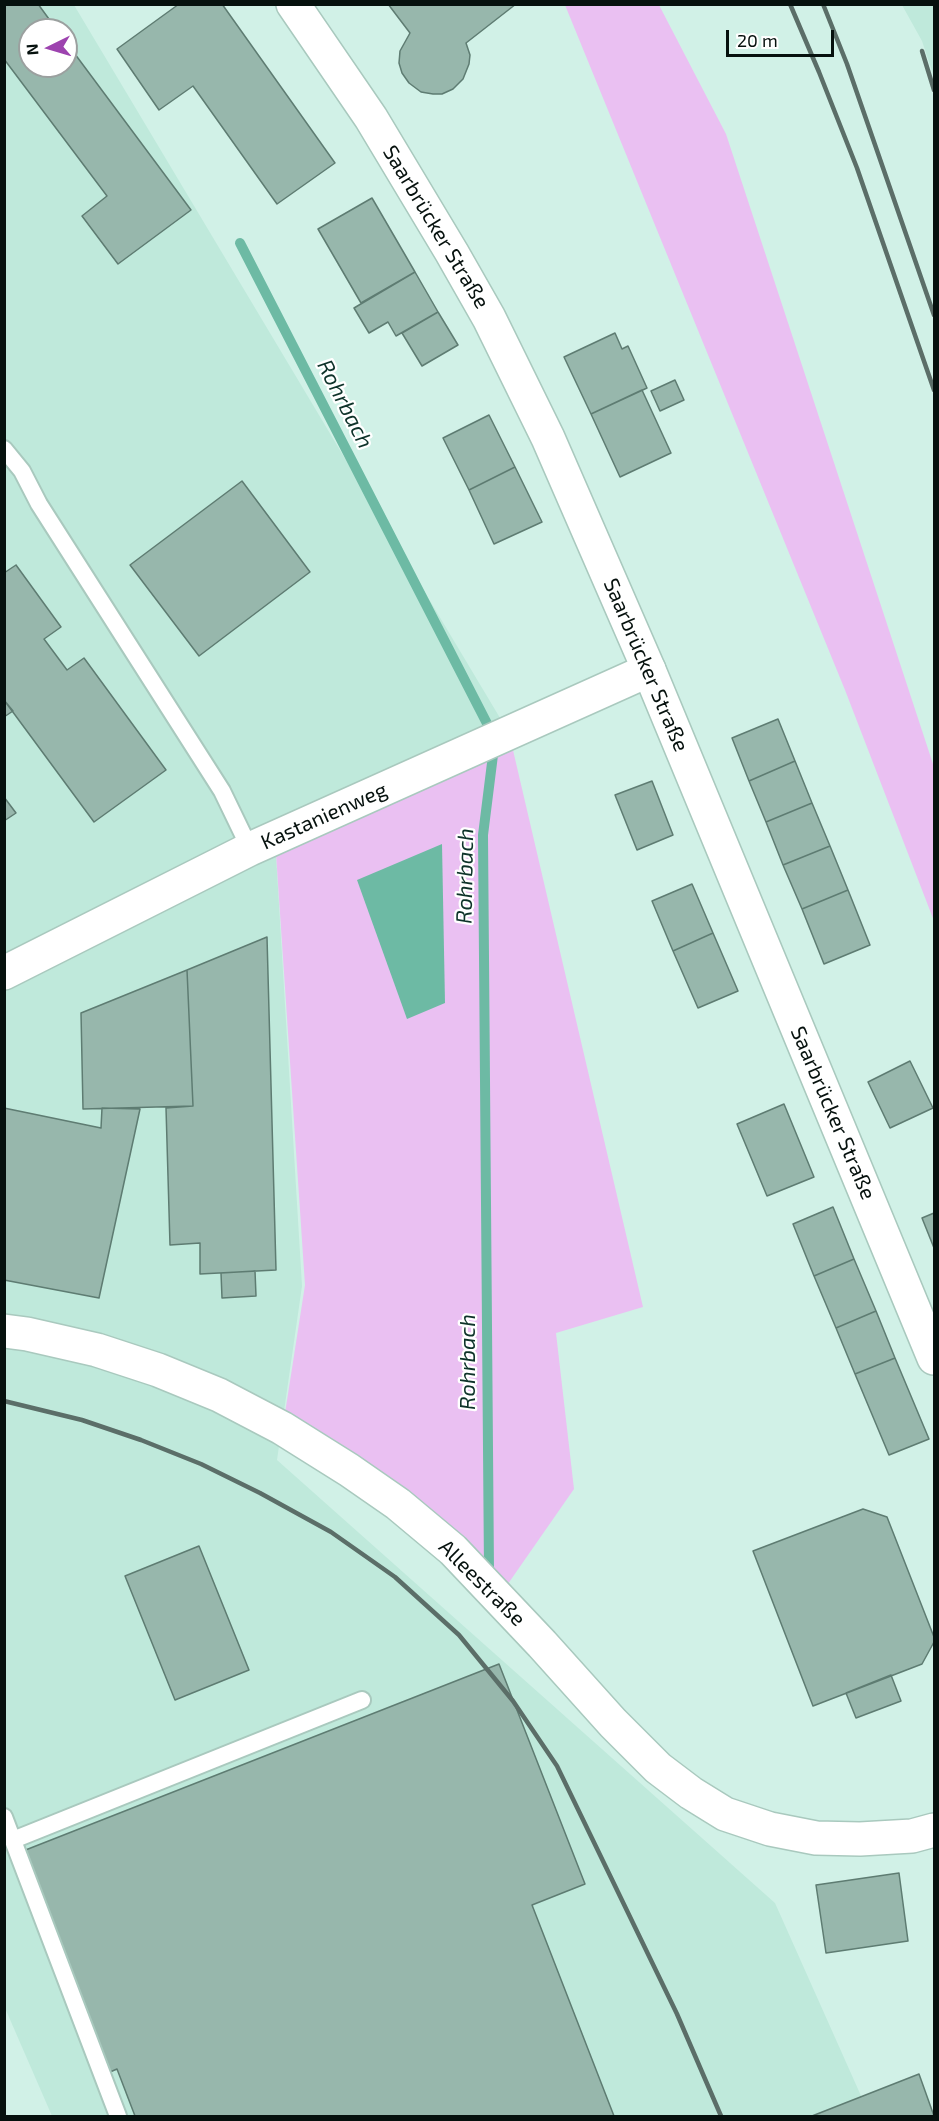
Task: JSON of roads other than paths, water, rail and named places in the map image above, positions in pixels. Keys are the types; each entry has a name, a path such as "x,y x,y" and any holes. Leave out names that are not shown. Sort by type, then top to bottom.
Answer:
{"street":[{"name":"Saarbrücker Straße","path":"293,4 371,118 489,318 554,448 649,669 934,1358"},
{"name":"Kastanienweg","path":"4,973 250,849 649,669"},
{"name":"Alleestraße","path":"4,1331 97,1350 158,1370 219,1395 282,1428 349,1470 398,1504 453,1550 542,1644 613,1724 658,1768 691,1793 725,1814 770,1829 816,1838 860,1839 912,1836 934,1830"}],"lane":[{"path":"4,449 22,471 39,504 222,791 250,849"},
{"path":"13,1840 362,1700"},
{"path":"4,1817 118,2116"}],"waterway":[{"name":"Rohrbach","path":"240,243 495,739 483,835 489,1571"}],"railway":[{"path":"790,4 857,168 934,390"},
{"path":"823,4 847,64 934,315"},
{"path":"922,51 934,90"},
{"path":"4,1401 82,1420 141,1440 201,1464 260,1493 331,1532 395,1577 459,1635 513,1701 557,1766 677,2014 721,2116"}]}
